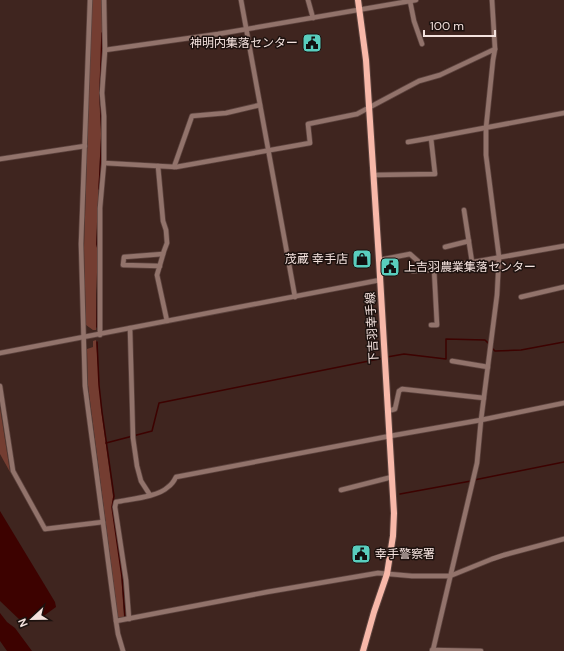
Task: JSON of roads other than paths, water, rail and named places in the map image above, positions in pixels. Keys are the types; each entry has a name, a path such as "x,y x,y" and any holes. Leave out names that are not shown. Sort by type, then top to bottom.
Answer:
{"main road":[{"name":"下吉羽幸手線","path":"358,0 366,60 394,513 393,536 387,574 363,651"}],"street":[{"path":"90,0 81,244 85,386 116,621 123,651"},
{"path":"100,334 100,208 104,163 104,116 102,93 105,50 104,0"},
{"path":"241,0 294,297"},
{"path":"308,0 313,18"},
{"path":"105,50 218,34 416,0"},
{"path":"481,651 432,650 477,463 497,295 499,257 486,155 486,128 495,49 492,0"},
{"path":"410,1 414,21 422,44"},
{"path":"104,163 174,167 310,143 308,124 357,114 419,81 440,75 495,49"},
{"path":"174,167 192,116 226,114 260,105"},
{"path":"408,142 564,113"},
{"path":"373,175 435,174 431,138"},
{"path":"0,159 85,146"},
{"path":"158,166 162,221 166,230 167,243 157,275 167,321"},
{"path":"464,210 472,262"},
{"path":"445,247 469,241"},
{"path":"414,271 428,270 564,246"},
{"path":"160,266 123,265 124,257 163,254"},
{"path":"379,260 410,254 428,270"},
{"path":"431,325 437,325 434,268"},
{"path":"0,353 380,280"},
{"path":"521,297 564,288"},
{"path":"130,328 133,438 141,481 150,495"},
{"path":"452,361 488,367"},
{"path":"0,386 13,471 45,529 103,522"},
{"path":"388,411 395,409 399,391 402,389 484,398"},
{"path":"129,619 126,580 115,507 116,502 162,491 169,487 176,478 564,403"},
{"path":"340,490 392,477"},
{"path":"116,621 378,573 412,576 450,576 504,555 564,539"}],"waterway":[{"path":"99,189 102,134 100,93 102,33"},
{"path":"98,223 98,249"},
{"path":"97,327 98,273"},
{"path":"387,357 404,354 446,359 446,339 485,340 489,344"},
{"path":"97,342 99,385 114,496 112,507 122,577 125,617"},
{"path":"491,347 495,351 521,350 564,342"},
{"path":"106,443 152,431 159,403 384,358"},
{"path":"474,480 564,462"},
{"path":"400,494 471,481"}],"place":[{"name":"神明内集落センター","path":"312,43"},
{"name":"茂蔵 幸手店","path":"362,259"},
{"name":"上吉羽農業集落センター","path":"390,267"},
{"name":"幸手警察署","path":"361,554"}]}
